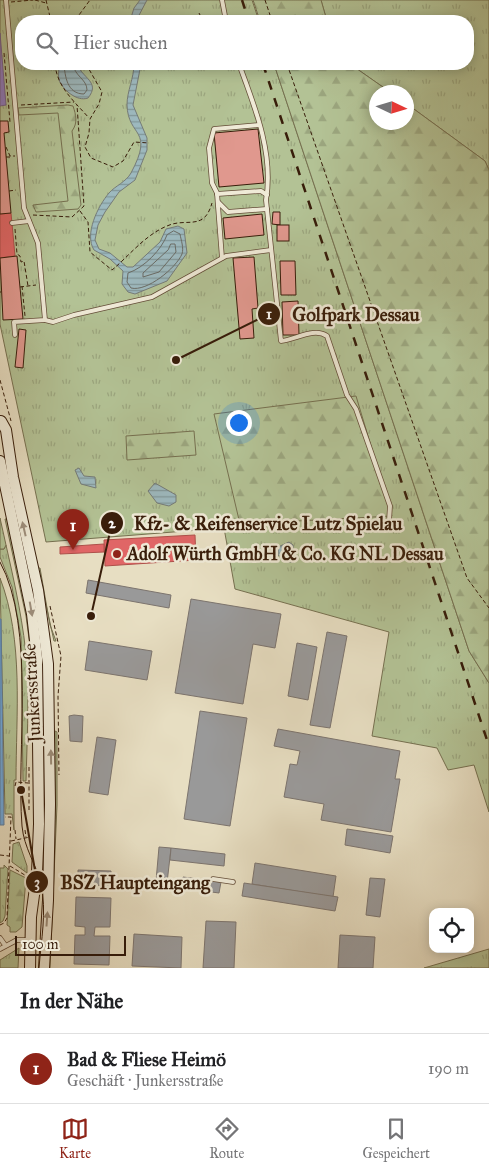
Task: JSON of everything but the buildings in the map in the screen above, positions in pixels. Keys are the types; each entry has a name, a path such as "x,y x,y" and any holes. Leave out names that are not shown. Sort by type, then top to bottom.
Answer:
{"main road":[{"name":"Junkersstraße","path":"0,420 6,430 14,484 38,590 48,664 50,789 48,900 44,968"},
{"name":"Junkersstraße","path":"0,461 32,614 37,658 40,808 37,873 31,917 30,968"}],"lane":[{"path":"222,0 225,15"},
{"path":"6,1 22,190 27,216 38,243 45,320"},
{"path":"241,70 259,125 268,172 267,209 281,341 292,340 311,333 322,333 326,336 347,395 356,409 390,506 389,521"},
{"path":"222,258 218,202 212,182 209,148 214,129 259,125"},
{"path":"217,194 261,192 267,195"},
{"path":"218,202 228,212 267,209"},
{"path":"13,223 29,221"},
{"path":"15,335 14,322 45,320 53,322 152,296 222,258 271,250"},
{"path":"212,879 233,882"},
{"path":"0,940 5,945"},
{"path":"0,949 17,940 31,940"}],"path":[{"path":"6,1 34,0 47,4"},
{"path":"46,0 50,15"},
{"path":"79,15 90,0"},
{"path":"265,0 270,15"},
{"path":"10,52 3,53 9,119 13,131 17,131"},
{"path":"55,70 56,77 74,102 90,119"},
{"path":"89,70 102,92 99,104 90,119 89,133 84,147 87,154 99,162 113,166 119,165 134,142 149,143"},
{"path":"289,70 467,578 489,608"},
{"path":"24,104 74,102"},
{"path":"27,216 42,214 64,218 72,217 84,206 77,105"},
{"path":"6,147 11,156"},
{"path":"6,157 19,156"},
{"path":"9,191 22,190"},
{"path":"80,211 88,222 90,252 112,270 123,258 168,225 198,222 204,219 217,194"},
{"path":"13,223 17,254 20,256 21,262 24,262 28,286"},
{"path":"25,322 21,287 42,285"},
{"path":"29,766 29,811"},
{"path":"16,786 16,782 28,783"},
{"path":"0,924 7,918 10,866 11,817 5,817"},
{"path":"15,830 16,840"},
{"path":"25,830 26,838"},
{"path":"31,832 31,844"},
{"path":"11,841 31,837"},
{"path":"0,855 10,856"},
{"path":"10,866 29,877"}],"green space":[{"path":"0,0 252,0 257,15 15,15 15,70 276,70 469,651 489,683 489,812 474,765 448,770 437,748 372,736 389,632 235,589 224,528 46,542 0,324"},
{"path":"253,0 321,0 325,15 258,15"},
{"path":"321,0 489,0 489,170 485,161 414,109 414,85 380,85 359,70 474,70 474,15 325,15"},
{"path":"276,70 359,70 380,85 369,85 369,130 414,130 414,109 485,161 489,170 489,683 469,651"},
{"path":"73,106 76,116 76,122 72,131 81,205 78,209 36,212 33,205 68,201 58,113 19,115 18,108"},
{"path":"356,396 392,516 240,524 214,414"},
{"path":"194,431 196,455 127,460 126,436"},
{"path":"0,518 6,545 4,549 0,549"},
{"path":"5,519 7,519 28,615 33,654 34,723 31,654 26,616"},
{"path":"6,545 26,651 28,709 26,781 23,781 21,637 12,587 0,557 0,549 4,549"},
{"path":"38,568 40,568 48,614"},
{"path":"0,578 8,602 16,652 17,704 14,830 12,814 5,814"},
{"path":"55,731 57,732 57,805 50,968 48,968 55,805"},
{"path":"44,732 46,732 43,888"},
{"path":"19,842 27,866 27,873 12,862 13,844"},
{"path":"4,865 8,869 5,916 0,923 0,868 4,868"},
{"path":"10,870 26,878 22,927 16,932 10,932 10,927 7,925"},
{"path":"19,948 18,968 0,968 0,960"},
{"path":"489,949 489,968 424,968"}],"water":[{"path":"140,0 147,0 139,15 132,15"},
{"path":"59,70 80,70 92,84 91,93 88,98 79,98 71,94 59,80"},
{"path":"133,70 140,70 133,105 147,138 147,150 135,180 119,192 105,212 98,225 95,240 99,249 110,253 127,267 133,267 160,242 166,229 178,226 184,229 187,253 167,281 135,294 128,292 122,284 123,271 110,259 94,250 91,243 91,228 101,205 109,193 129,176 138,159 141,148 141,140 128,116 128,95"},
{"path":"79,468 84,476 95,477 96,488 81,484 75,470"},
{"path":"155,483 176,495 176,502 169,506 157,503 148,491"},
{"path":"289,542 293,545 294,562 289,562 278,555 278,547"}],"tram line":[{"path":"0,562 11,589 18,621 22,691 22,826 25,842 41,884 44,905 39,968"}],"railway":[{"path":"242,0 247,15"},
{"path":"265,70 489,746"}],"place":[{"name":"Golfpark Dessau","path":"176,360"},
{"name":"Bad & Fliese Heimö","path":"73,550"},
{"name":"Adolf Würth GmbH & Co. KG NL Dessau","path":"117,554"},
{"name":"Kfz- & Reifenservice Lutz Spielau","path":"91,616"},
{"name":"BSZ Haupteingang","path":"21,790"}]}
